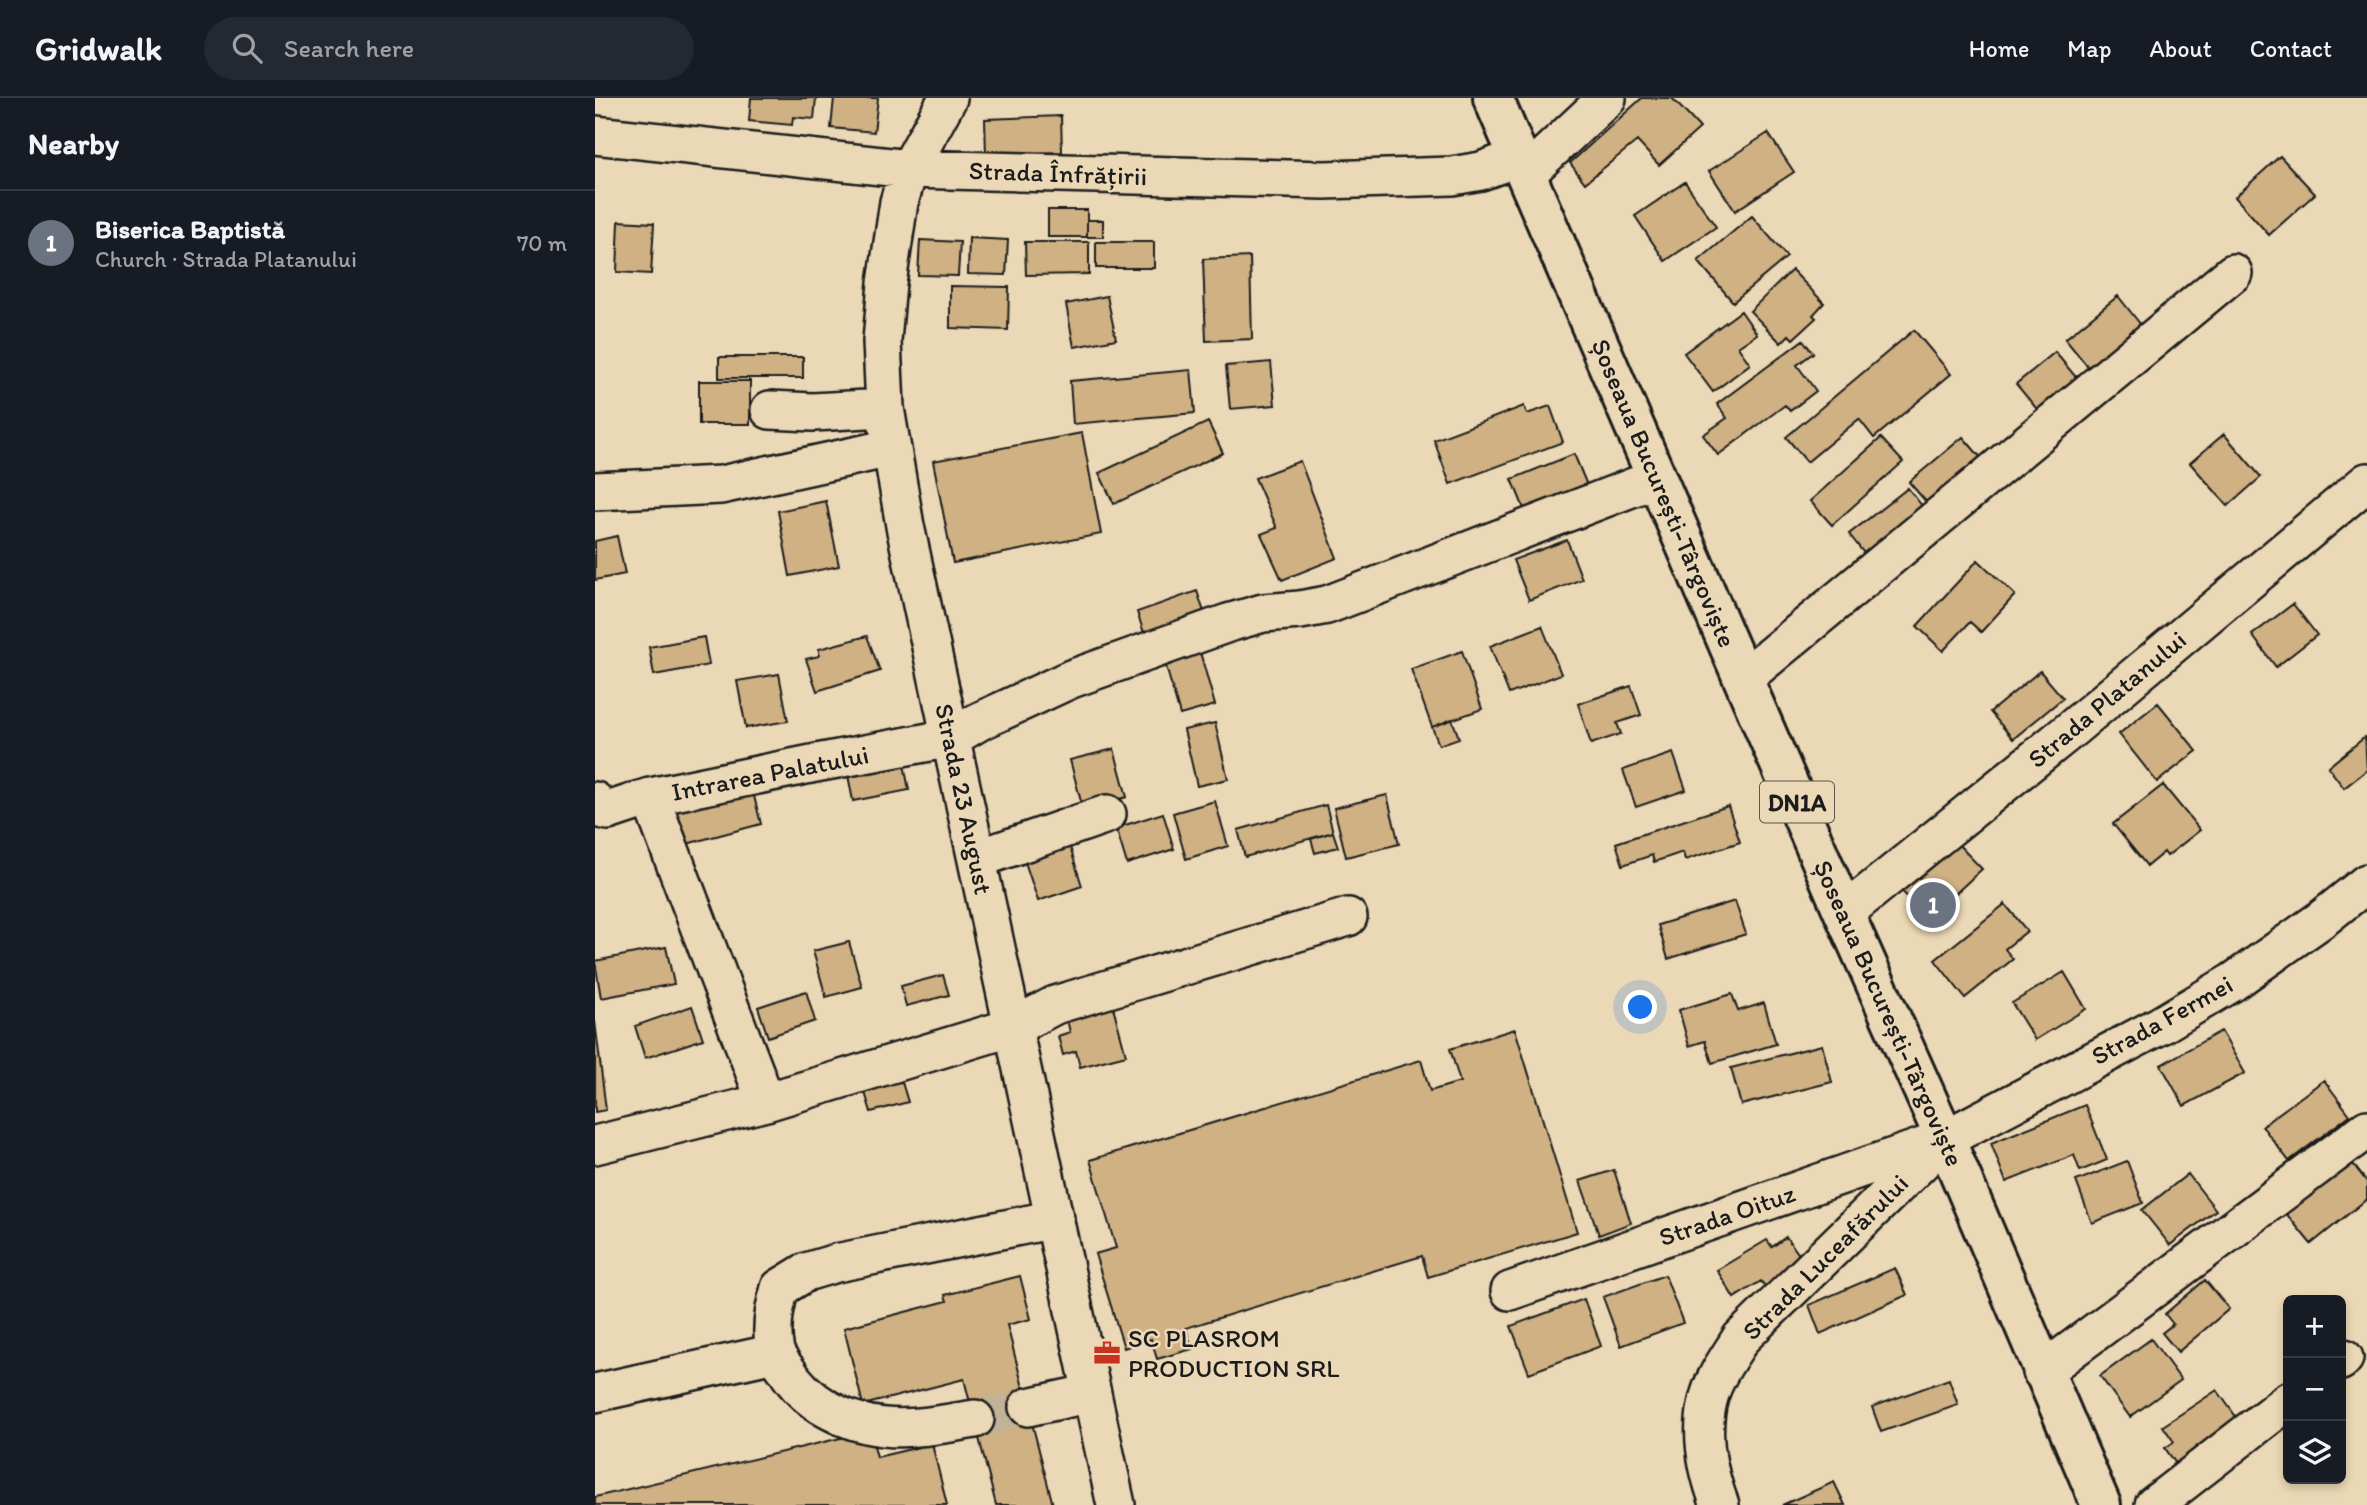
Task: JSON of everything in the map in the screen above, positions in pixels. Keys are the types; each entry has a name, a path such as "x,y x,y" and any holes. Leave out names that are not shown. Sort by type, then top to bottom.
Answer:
{"main road":[{"name":"Șoseaua București-Târgoviște","path":"1493,98 2101,1505"}],"street":[{"name":"Strada 23 August","path":"948,98 909,169 899,202 882,341 885,408 951,738 1116,1505"},
{"name":"Strada Înfrățirii","path":"595,135 909,169 1324,180 1452,176 1523,166 1607,98"},
{"path":"1744,678 2233,272"},
{"path":"770,410 813,412 885,408"},
{"path":"595,491 721,485 891,448"},
{"path":"951,738 980,720 1072,679 1228,622 1263,613 1327,605 1657,478"},
{"name":"Strada Platanului","path":"1844,913 2068,732 2367,482"},
{"name":"Intrarea Palatului","path":"599,818 650,797 951,738"},
{"path":"650,797 766,1102"},
{"path":"977,859 1107,814"},
{"name":"Strada Fermei","path":"1945,1139 2161,1025 2233,982 2322,919 2367,883"},
{"path":"595,1146 766,1102 1013,1027 1055,1005 1348,917"},
{"path":"2042,1372 2367,1129"},
{"name":"Strada Oituz","path":"1510,1291 1945,1139"},
{"name":"Strada Luceafărului","path":"1720,1505 1710,1479 1705,1427 1709,1396 1734,1349 1768,1310 1945,1139"},
{"path":"975,1419 936,1426 884,1427 840,1416 811,1399 789,1375 775,1353 772,1312 780,1287 806,1272 836,1263 1055,1219"},
{"path":"595,1393 775,1353"},
{"path":"1028,1407 1092,1393"},
{"path":"2154,1505 2283,1405"}],"building":[{"path":"751,98 816,98 814,119 793,117 792,125 749,121"},
{"path":"834,98 878,98 874,132 831,128"},
{"path":"1642,98 1672,98 1700,128 1659,165 1637,141 1585,183 1570,163"},
{"path":"1061,116 1062,152 986,155 985,119"},
{"path":"1768,133 1794,172 1735,211 1709,171"},
{"path":"2280,156 2315,194 2269,235 2235,197"},
{"path":"1685,182 1716,227 1665,261 1635,216"},
{"path":"1048,210 1087,210 1087,237 1048,237"},
{"path":"1752,216 1787,257 1733,302 1698,261"},
{"path":"1087,220 1103,220 1103,237 1087,237"},
{"path":"619,221 654,223 651,274 617,272"},
{"path":"969,238 1008,240 1006,275 968,274"},
{"path":"920,240 960,242 958,276 918,275"},
{"path":"1025,242 1089,242 1089,274 1026,275"},
{"path":"1096,242 1154,242 1154,268 1096,268"},
{"path":"1250,257 1252,339 1206,341 1203,259"},
{"path":"1792,270 1824,303 1813,315 1816,318 1793,339 1789,335 1781,343 1750,311"},
{"path":"950,286 1009,287 1008,330 950,328"},
{"path":"1107,296 1116,339 1074,347 1066,304"},
{"path":"2118,296 2141,325 2089,368 2065,339"},
{"path":"1741,311 1757,334 1738,347 1750,364 1713,392 1684,353"},
{"path":"1914,330 1951,374 1874,438 1859,419 1807,462 1786,437"},
{"path":"1803,340 1813,353 1797,365 1816,391 1790,411 1785,405 1718,455 1703,435 1727,418 1717,404"},
{"path":"2055,352 2080,382 2041,414 2016,384"},
{"path":"719,357 803,357 803,378 719,378"},
{"path":"1271,362 1275,405 1230,409 1226,366"},
{"path":"1191,370 1195,413 1073,424 1070,381"},
{"path":"699,381 750,381 750,424 699,424"},
{"path":"1524,406 1527,414 1550,406 1563,442 1450,484 1434,440"},
{"path":"1208,422 1223,453 1114,504 1099,473"},
{"path":"1082,433 1101,534 953,563 933,461"},
{"path":"2224,434 2261,477 2228,506 2190,463"},
{"path":"1963,437 1982,459 1928,504 1909,482"},
{"path":"1881,438 1903,462 1832,525 1810,501"},
{"path":"1574,454 1589,490 1527,516 1512,479"},
{"path":"1300,461 1337,558 1282,580 1261,534 1277,528 1255,478"},
{"path":"1908,488 1930,516 1871,562 1849,534"},
{"path":"826,501 839,566 790,576 778,511"},
{"path":"617,536 625,574 595,580 595,541"},
{"path":"1567,540 1582,579 1529,600 1513,560"},
{"path":"1978,560 2015,595 1981,632 1970,622 1943,651 1917,626"},
{"path":"1197,591 1206,618 1146,639 1137,612"},
{"path":"2293,604 2317,635 2276,667 2252,635"},
{"path":"1542,626 1561,674 1509,694 1490,646"},
{"path":"867,636 880,671 817,691 806,659 819,656 819,649"},
{"path":"704,637 709,665 654,675 649,647"},
{"path":"1462,651 1482,709 1432,727 1411,669"},
{"path":"1200,652 1215,705 1180,715 1165,663"},
{"path":"2040,671 2063,698 2013,739 1990,712"},
{"path":"779,674 788,721 746,728 737,681"},
{"path":"1631,686 1641,715 1617,723 1621,734 1591,744 1578,704"},
{"path":"2158,703 2197,751 2157,782 2119,734"},
{"path":"1452,719 1459,738 1439,745 1432,727"},
{"path":"1215,723 1228,779 1197,786 1184,730"},
{"path":"2365,737 2367,770 2344,788 2328,767"},
{"path":"1114,749 1127,797 1083,809 1070,760"},
{"path":"1673,753 1686,790 1636,807 1623,770"},
{"path":"904,764 909,790 853,801 848,775"},
{"path":"751,784 761,824 679,846 669,806"},
{"path":"2163,785 2200,830 2167,856 2164,852 2147,866 2113,824"},
{"path":"1387,795 1399,844 1346,857 1334,808"},
{"path":"1215,801 1228,846 1186,859 1173,813"},
{"path":"1326,805 1333,832 1245,857 1238,830"},
{"path":"1728,806 1740,842 1685,860 1683,852 1654,862 1652,855 1623,865 1616,843"},
{"path":"1163,813 1174,849 1127,864 1116,828"},
{"path":"1333,832 1338,847 1315,853 1311,839"},
{"path":"1953,839 1982,869 1928,919 1899,888"},
{"path":"1070,847 1082,886 1038,901 1025,862"},
{"path":"1735,901 1746,934 1668,959 1658,925"},
{"path":"2005,904 2027,931 2005,949 2013,959 1965,998 1935,960"},
{"path":"849,942 862,987 826,997 813,951"},
{"path":"666,947 674,984 601,998 595,961"},
{"path":"2064,972 2086,1009 2035,1040 2012,1003"},
{"path":"943,975 949,995 906,1006 901,986"},
{"path":"806,991 815,1021 768,1037 758,1007"},
{"path":"1732,994 1738,1011 1764,1003 1776,1044 1712,1063 1705,1041 1689,1046 1679,1010"},
{"path":"1112,1003 1126,1055 1080,1067 1076,1051 1063,1055 1058,1036 1070,1032 1066,1016"},
{"path":"692,1006 703,1039 645,1058 635,1026"},
{"path":"595,1021 606,1110 595,1112"},
{"path":"1515,1029 1577,1232 1428,1277 1422,1256 1186,1328 1192,1349 1157,1359 1151,1339 1124,1348 1095,1254 1116,1248 1090,1160 1421,1060 1430,1091 1460,1082 1450,1049"},
{"path":"2221,1031 2245,1073 2184,1106 2161,1065"},
{"path":"1822,1045 1832,1082 1741,1105 1731,1068"},
{"path":"901,1079 908,1102 871,1112 864,1089"},
{"path":"2324,1080 2350,1115 2289,1161 2262,1126"},
{"path":"2085,1105 2107,1160 2080,1171 2074,1155 2006,1182 1991,1143"},
{"path":"2349,1159 2367,1182 2367,1199 2311,1244 2284,1211"},
{"path":"2127,1161 2143,1203 2092,1223 2076,1181"},
{"path":"1614,1170 1631,1223 1599,1235 1580,1181"},
{"path":"2188,1174 2216,1210 2170,1245 2142,1210"},
{"path":"1786,1237 1803,1260 1769,1292 1761,1281 1734,1298 1717,1270 1767,1240 1772,1247"},
{"path":"1895,1268 1907,1295 1820,1334 1809,1305"},
{"path":"1665,1275 1683,1323 1621,1346 1603,1297"},
{"path":"1020,1276 1031,1319 1007,1325 1053,1505 996,1505 964,1379 863,1405 844,1328 947,1301 945,1295"},
{"path":"2205,1280 2229,1309 2178,1352 2162,1333 2173,1324 2165,1314"},
{"path":"1584,1299 1601,1346 1529,1373 1511,1326"},
{"path":"2151,1339 2181,1380 2130,1417 2100,1376"},
{"path":"1949,1379 1958,1405 1881,1432 1872,1407"},
{"path":"2217,1390 2244,1428 2181,1471 2165,1448 2174,1442 2163,1426"},
{"path":"870,1431 877,1457 932,1444 947,1505 595,1505 595,1497"},
{"path":"1834,1482 1845,1505 1782,1505"}],"tunnel":[{"path":"975,1419 1028,1407"}],"place":[{"name":"Biserica Baptistă","path":"1933,905"},
{"name":"SC PLASROM PRODUCTION SRL","path":"1107,1353"}]}
